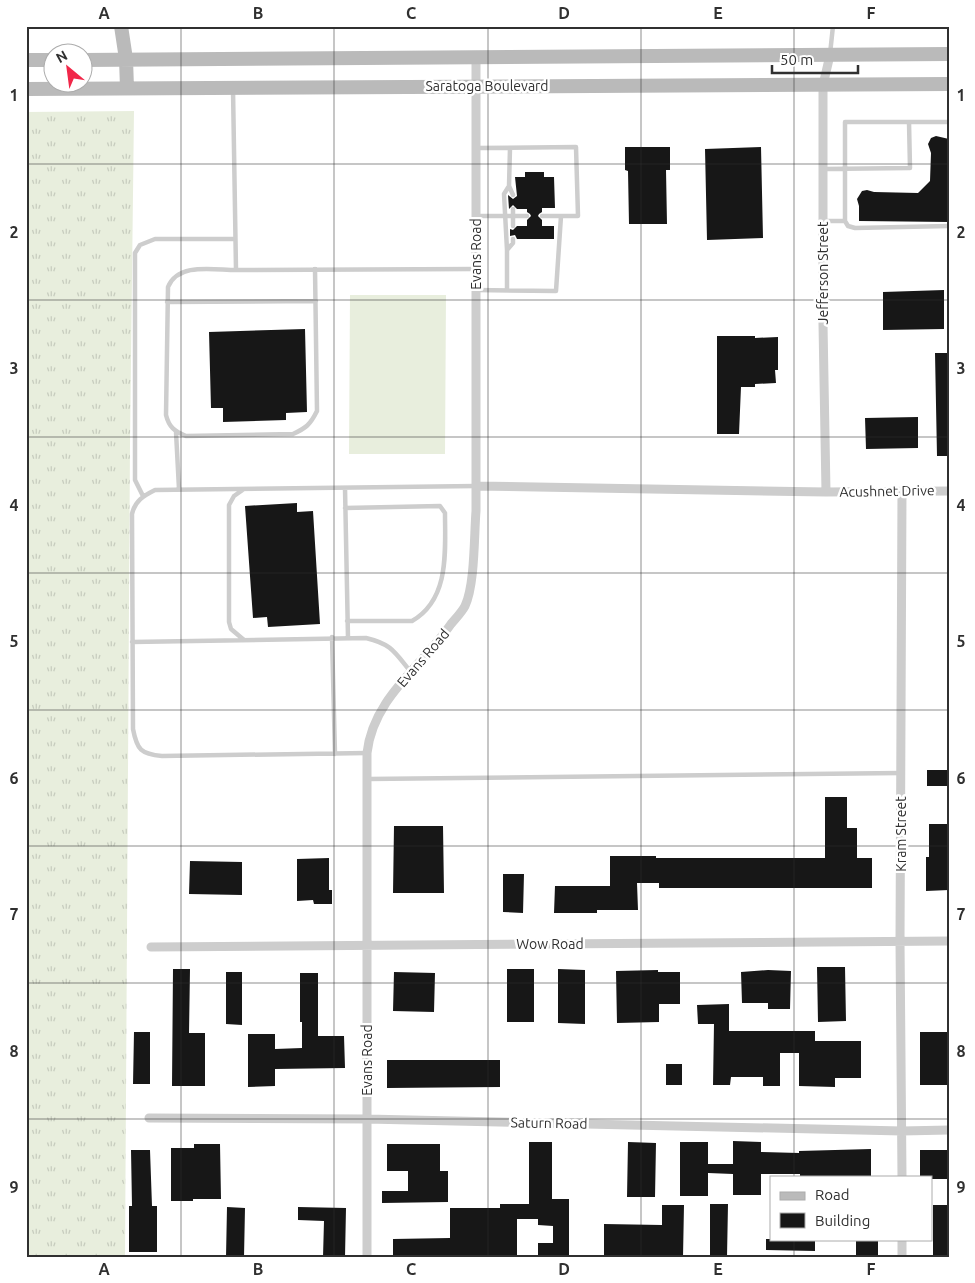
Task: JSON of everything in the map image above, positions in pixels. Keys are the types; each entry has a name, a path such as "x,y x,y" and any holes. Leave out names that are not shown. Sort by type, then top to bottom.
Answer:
{"main road":[{"path":"121,26 126,59 127,88"},
{"name":"Saratoga Boulevard","path":"92,60 949,54"},
{"path":"26,60 42,60"},
{"name":"Saratoga Boulevard","path":"26,89 949,84"}],"street":[{"name":"Jefferson Street","path":"826,492 822,324 823,85 830,55"},
{"name":"Evans Road","path":"367,1257 366,753 368,743 381,712 402,680 442,637 465,606 470,586 476,511 476,57"},
{"name":"Acushnet Drive","path":"476,486 826,492 949,491"},
{"name":"Kram Street","path":"902,491 900,941 902,1176"},
{"name":"Wow Road","path":"151,947 949,941"},
{"name":"Saturn Road","path":"149,1118 367,1119 902,1131 949,1130"},
{"path":"902,1240 902,1257"}],"lane":[{"path":"830,55 833,26"},
{"path":"233,88 236,270"},
{"path":"949,122 845,122 845,221 848,226 855,228 949,226"},
{"path":"823,169 910,168 908,122"},
{"path":"476,148 576,147 578,216 542,216"},
{"path":"510,148 509,186 512,195"},
{"path":"507,290 504,194 509,186"},
{"path":"513,208 513,226"},
{"path":"476,216 527,216"},
{"path":"476,290 556,291 561,216"},
{"path":"823,221 845,221"},
{"path":"142,496 135,480 135,253 140,245 155,239 235,239"},
{"path":"507,250 514,239"},
{"path":"315,269 316,411 311,423 293,434 186,436 176,432 168,425 166,415 167,302 170,280 178,274 188,270 315,269 475,269"},
{"path":"167,302 316,301"},
{"path":"176,432 179,489"},
{"path":"366,753 162,756 148,755 140,749 133,729 132,514 134,506 142,496 154,490 476,486"},
{"path":"244,640 231,629 229,622 229,505 234,496 246,488"},
{"path":"345,488 348,638"},
{"path":"345,508 440,506 445,513 444,572 440,586 431,604 420,617 412,622 347,621"},
{"path":"332,638 335,754"},
{"path":"132,642 366,638 383,642 394,651 410,671"},
{"path":"366,779 901,773"}],"green space":[{"path":"134,111 125,1257 26,1257 26,112"},
{"path":"350,295 446,295 445,454 349,454"}],"building":[{"path":"936,136 949,139 949,222 859,221 857,199 862,191 918,193 930,181 931,153 928,144 931,138"},
{"path":"625,147 670,147 670,170 666,170 667,224 629,224 628,171 625,170"},
{"path":"761,147 763,238 707,240 705,149"},
{"path":"525,172 544,172 544,177 554,177 555,208 542,208 542,212 538,216 542,220 542,226 554,226 554,239 517,239 515,235 510,236 510,229 513,230 517,226 527,226 527,220 531,216 527,209 517,209 513,205 509,209 508,195 513,199 517,196 515,177 525,177"},
{"path":"944,290 944,329 883,330 883,292"},
{"path":"305,329 307,412 286,413 286,420 223,422 223,408 211,408 209,332"},
{"path":"717,336 778,337 778,370 775,370 776,383 755,384 755,387 741,387 739,434 717,434"},
{"path":"935,353 949,353 949,456 937,456"},
{"path":"918,417 918,448 866,449 865,418"},
{"path":"297,503 297,512 313,511 320,624 268,627 267,617 253,618 245,506"},
{"path":"927,770 949,770 949,786 927,786"},
{"path":"825,797 847,797 847,828 857,828 857,858 872,858 872,888 659,888 659,883 637,883 638,910 597,910 597,913 554,913 555,886 610,886 610,856 656,856 656,858 825,858"},
{"path":"929,824 949,824 949,890 926,891 926,857 929,857"},
{"path":"394,826 443,826 444,893 393,893"},
{"path":"329,858 329,890 332,890 332,904 314,904 313,900 297,901 297,859"},
{"path":"190,861 242,862 242,895 189,894"},
{"path":"503,874 524,874 523,913 503,912"},
{"path":"817,967 845,967 846,1021 818,1022"},
{"path":"173,969 190,969 189,1033 205,1033 205,1086 172,1086"},
{"path":"507,969 534,969 534,1022 507,1022"},
{"path":"558,969 585,970 585,1024 558,1023"},
{"path":"658,970 658,972 680,972 680,1004 659,1004 659,1022 617,1023 616,971"},
{"path":"791,971 790,1009 768,1009 768,1003 742,1003 741,972"},
{"path":"226,972 242,972 242,1025 226,1024"},
{"path":"394,972 435,973 434,1012 393,1011"},
{"path":"300,973 318,973 318,1036 344,1036 345,1068 275,1069 275,1086 248,1087 248,1034 275,1034 275,1049 302,1048"},
{"path":"729,1004 729,1031 815,1031 815,1041 861,1041 861,1078 835,1078 835,1087 799,1086 799,1053 780,1053 780,1086 763,1086 763,1077 731,1077 730,1085 713,1085 714,1024 698,1024 697,1005"},
{"path":"134,1032 150,1032 150,1084 133,1084"},
{"path":"920,1032 949,1032 949,1085 920,1085"},
{"path":"387,1060 500,1060 500,1087 387,1088"},
{"path":"666,1064 682,1064 682,1085 666,1085"},
{"path":"733,1141 761,1142 761,1152 799,1153 799,1151 871,1149 871,1176 761,1174 761,1195 733,1195 733,1174 708,1173 708,1196 680,1196 680,1142 708,1142 708,1164 733,1164"},
{"path":"529,1142 552,1142 552,1199 569,1199 569,1257 538,1257 538,1243 553,1243 553,1226 538,1225 538,1219 517,1219 517,1257 393,1257 393,1239 450,1238 450,1208 500,1208 500,1204 529,1204"},
{"path":"628,1142 656,1143 655,1197 627,1197"},
{"path":"194,1144 220,1144 221,1199 171,1201 171,1148 194,1148"},
{"path":"387,1144 440,1144 440,1171 448,1171 448,1202 382,1203 382,1191 408,1191 408,1171 387,1171"},
{"path":"131,1150 150,1150 152,1206 157,1206 157,1252 129,1252 129,1206 132,1206"},
{"path":"920,1150 949,1150 949,1179 932,1179 932,1176 920,1176"},
{"path":"710,1204 728,1204 727,1257 710,1257"},
{"path":"662,1205 684,1205 683,1257 604,1257 604,1224 662,1225"},
{"path":"933,1205 949,1205 949,1257 933,1257"},
{"path":"227,1207 245,1208 244,1257 226,1257"},
{"path":"298,1207 346,1208 345,1257 323,1257 324,1221 298,1220"},
{"path":"766,1239 815,1240 815,1251 766,1250"},
{"path":"856,1240 878,1240 878,1257 856,1257"}]}
